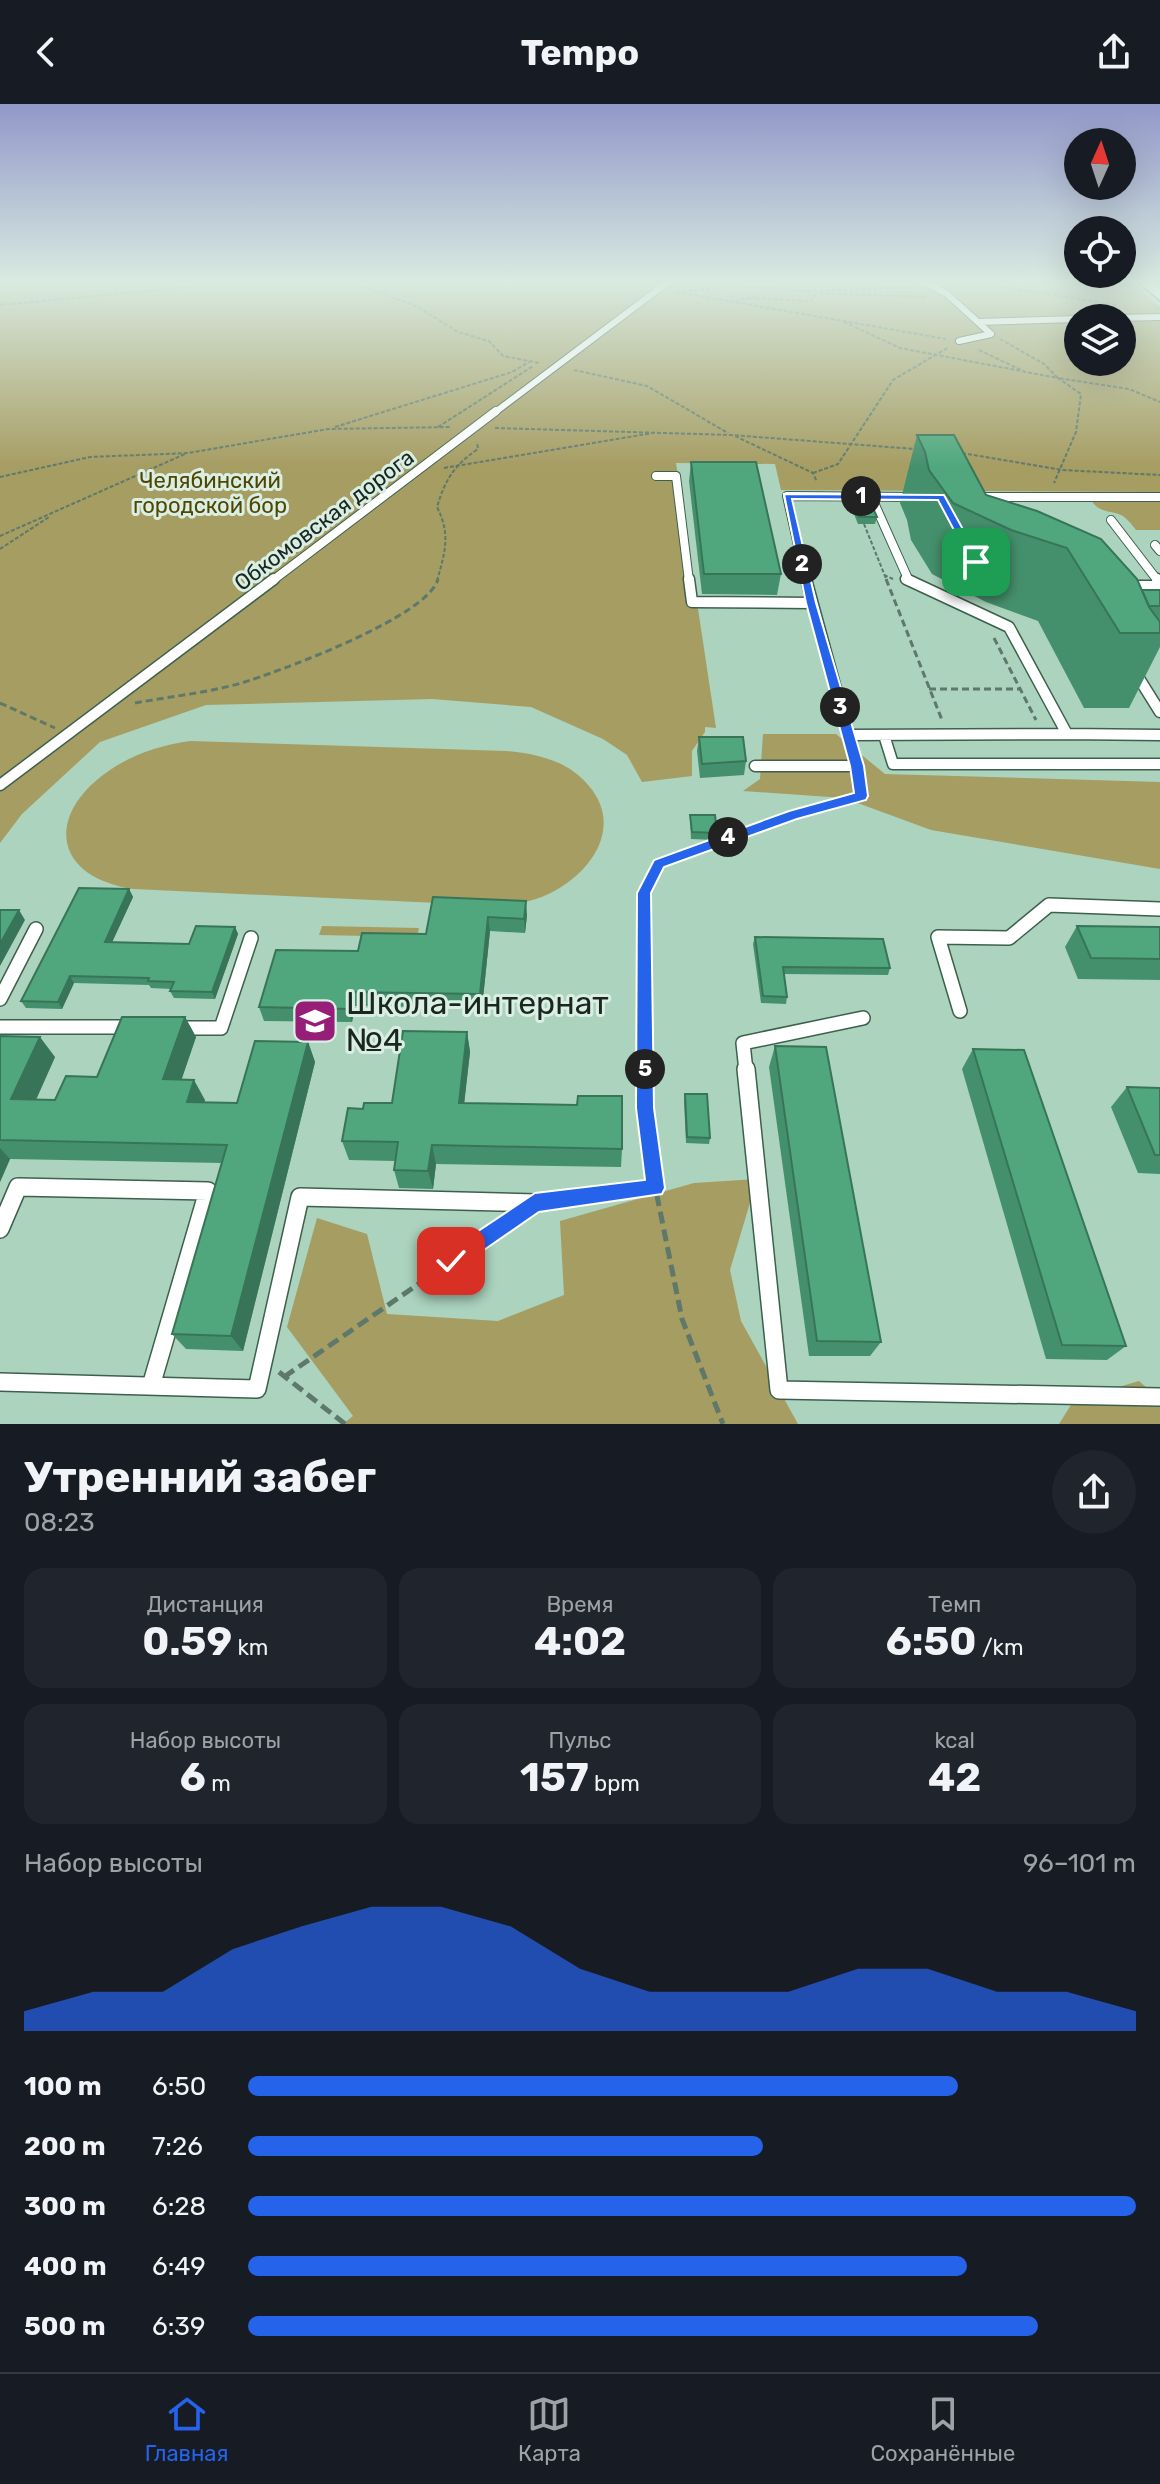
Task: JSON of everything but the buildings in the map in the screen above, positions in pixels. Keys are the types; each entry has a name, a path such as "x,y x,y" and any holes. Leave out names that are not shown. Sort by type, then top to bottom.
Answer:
{"lane":[{"name":"Обкомовская дорога","path":"0,785 588,344"},
{"path":"656,476 676,476 692,602 811,603"},
{"path":"755,766 857,766 811,603 787,496 926,497"},
{"path":"871,496 906,579 1009,627 1067,734"},
{"path":"969,497 1160,497"},
{"path":"1028,497 1036,509"},
{"path":"1111,520 1160,585"},
{"path":"1112,585 1160,585"},
{"path":"1126,658 1160,712"},
{"path":"848,735 1160,735"},
{"path":"884,735 893,764 1160,764"},
{"path":"960,1011 938,937 1009,938 1049,905 1160,909"},
{"path":"0,999 36,929"},
{"path":"158,1028 221,1028 251,938"},
{"path":"863,1018 743,1043 779,1390 1160,1397"},
{"path":"0,1027 142,1027"},
{"path":"0,1229 18,1187 208,1191 151,1386"},
{"path":"0,1382 257,1389 300,1197 535,1203"}],"path":[{"path":"491,344 503,356 647,386 731,435 813,473 817,482 809,496"},
{"path":"891,344 1025,372 1129,389 1160,402"},
{"path":"813,473 838,464 893,380 955,344"},
{"path":"965,344 1025,372"},
{"path":"1008,344 1044,364 1081,394 1076,432 1062,470 1054,478 1054,497"},
{"path":"0,477 90,457 188,453 328,429 512,372 530,361"},
{"path":"438,427 539,362"},
{"path":"328,429 477,427 661,432 927,451"},
{"path":"107,705 154,701 249,681 387,625 435,589 445,552 446,525 437,507 447,472 478,449 477,427"},
{"path":"417,472 661,432"},
{"path":"0,536 188,453"},
{"path":"958,453 1062,470 1160,475"},
{"path":"0,549 56,513"},
{"path":"864,524 948,734"},
{"path":"884,575 898,581"},
{"path":"994,638 1043,734"},
{"path":"929,689 1020,689"},
{"path":"0,703 69,734"},
{"path":"723,1424 682,1319 655,1188 645,1108 644,893 659,864 794,814 861,796 857,766"},
{"path":"284,1377 535,1203 655,1188"},
{"path":"264,1359 345,1424"}],"green space":[{"name":"Челябинский городской бор","path":"0,344 1064,344 1064,376 1136,376 1136,344 1160,344 1160,492 781,490 775,464 676,463 716,728 705,727 692,751 692,776 642,782 627,755 603,739 531,707 432,699 206,705 100,742 22,814 0,843"},
{"path":"1091,500 1160,501 1160,530 1136,530 1123,516 1101,509"},
{"path":"763,734 836,734 885,774 1160,782 1160,869 931,830 844,798 743,791 760,779"},
{"path":"190,741 506,751 540,756 572,770 589,786 600,803 604,821 601,838 583,869 569,881 536,899 509,904 134,889 107,882 87,872 73,858 67,842 67,824 75,805 89,787 110,770 139,754"},
{"path":"322,926 419,928 417,937 319,935"},
{"path":"757,1179 730,1270 741,1321 798,1424 343,1424 353,1416 287,1327 317,1218 367,1234 387,1314 498,1321 564,1295 560,1221 694,1183"},
{"path":"1139,1381 1160,1399 1160,1424 1059,1424 1074,1400"}],"place":[{"name":"Школа-интернат №4","path":"315,1021"}],"route":[{"path":"451,1261 535,1203 655,1188 645,1108 644,893 659,864 794,814 861,796 857,766 811,603 787,496 941,497 976,562"}]}
